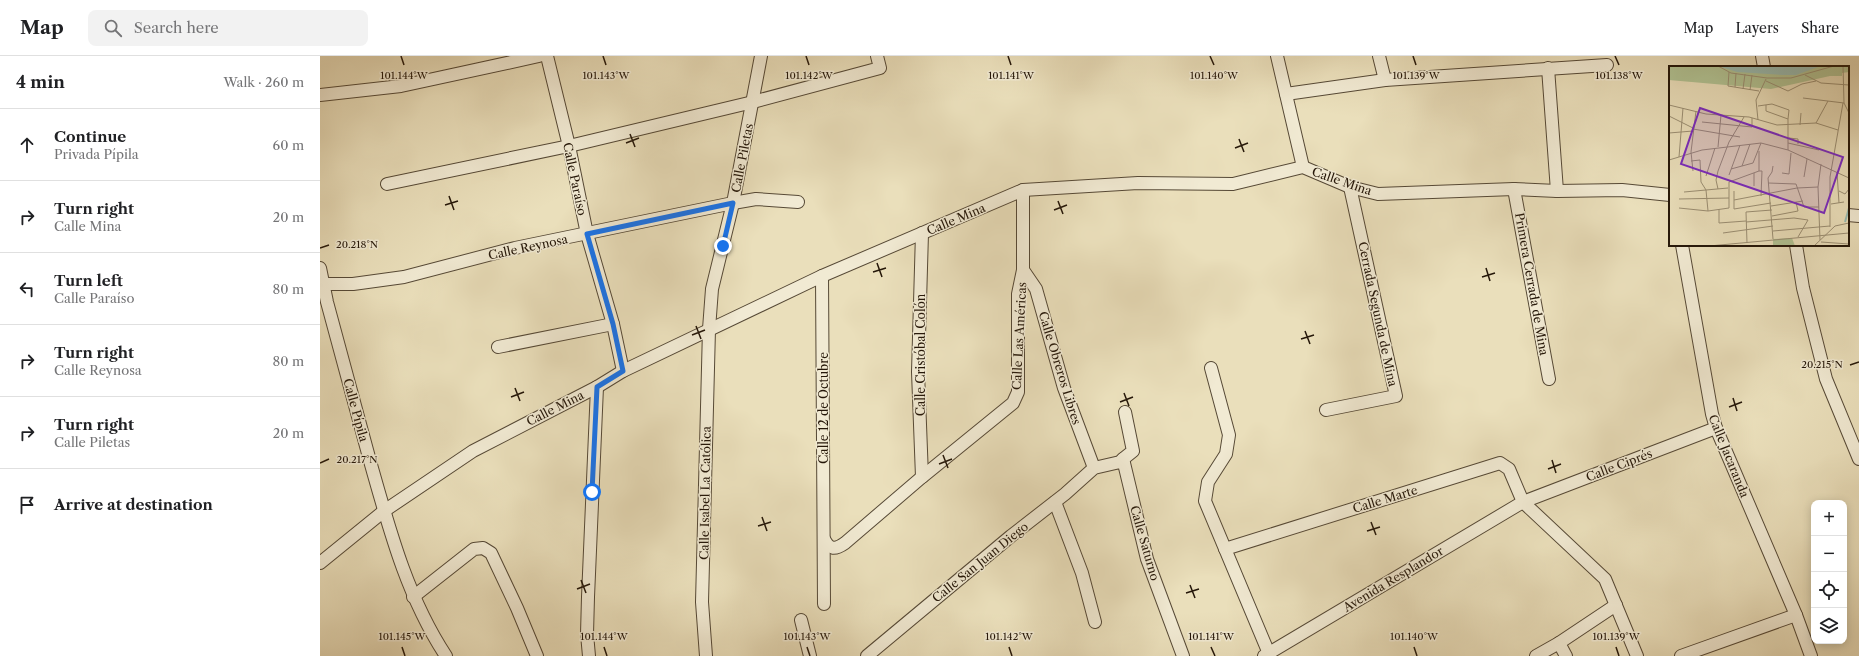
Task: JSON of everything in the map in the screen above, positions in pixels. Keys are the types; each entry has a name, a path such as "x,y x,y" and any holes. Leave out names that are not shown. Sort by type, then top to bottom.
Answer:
{"street":[{"path":"320,95 401,86 539,56"},
{"name":"Calle Paraíso","path":"547,56 569,146 587,234 613,324 623,371"},
{"name":"Calle Piletas","path":"709,329 712,289 733,203 754,102 761,56"},
{"path":"387,184 569,146 754,102 880,68 877,56"},
{"path":"1277,56 1303,167"},
{"path":"1379,56 1385,80"},
{"path":"1762,56 1764,66"},
{"path":"1286,94 1385,80 1607,65"},
{"path":"1548,68 1557,191"},
{"name":"Calle Mina","path":"320,563 384,511 473,451 597,387 623,371 822,276 1023,190 1138,183 1233,184 1303,167 1350,187 1378,194 1514,189 1557,191 1622,190 1669,195"},
{"name":"Cerrada Segunda de Mina","path":"1326,410 1396,396 1350,187"},
{"name":"Primera Cerrada de Mina","path":"1514,189 1549,379"},
{"name":"Calle Las Américas","path":"824,539 828,547 840,547 922,477 1013,403 1018,392 1018,294 1023,270 1023,190"},
{"name":"Calle Reynosa","path":"322,284 353,284 404,277 515,248 756,199 798,202"},
{"name":"Calle Cristóbal Colón","path":"922,233 918,372 922,477"},
{"name":"Calle Jacaranda","path":"1682,246 1712,414 1716,428 1796,615 1811,656"},
{"path":"1796,246 1803,288 1824,373 1859,459"},
{"name":"Calle Pípila","path":"320,270 323,304 384,511 413,597 432,634 446,656"},
{"name":"Calle Obreros Libres","path":"1023,270 1036,289 1064,388 1094,468"},
{"name":"Calle 12 de Octubre","path":"822,276 824,604"},
{"path":"498,346 613,324"},
{"name":"Calle Isabel La Católica","path":"706,656 702,602 709,329"},
{"path":"1210,368 1229,435 1226,454 1208,482 1205,501 1267,655"},
{"path":"589,656 587,634 588,597 597,387"},
{"path":"1094,468 1120,462 1133,451 1125,412"},
{"name":"Calle Ciprés","path":"1523,502 1716,428"},
{"name":"Calle Saturno","path":"1123,459 1147,559 1183,656"},
{"name":"Calle Marte","path":"1225,549 1500,463 1509,469 1523,502"},
{"name":"Calle San Juan Diego","path":"867,656 1055,502 1094,468"},
{"path":"1055,502 1082,573 1095,622"},
{"path":"1523,502 1605,579 1637,656"},
{"name":"Avenida Resplandor","path":"1267,655 1523,502"},
{"path":"413,597 474,549 484,548 491,552 537,656"},
{"path":"1536,656 1559,643 1616,605"},
{"path":"1681,656 1796,615"},
{"path":"801,620 810,656"},
{"path":"1559,643 1566,656"}],"route":[{"path":"592,492 597,387 623,371 613,324 587,234 733,203 723,246"}]}
